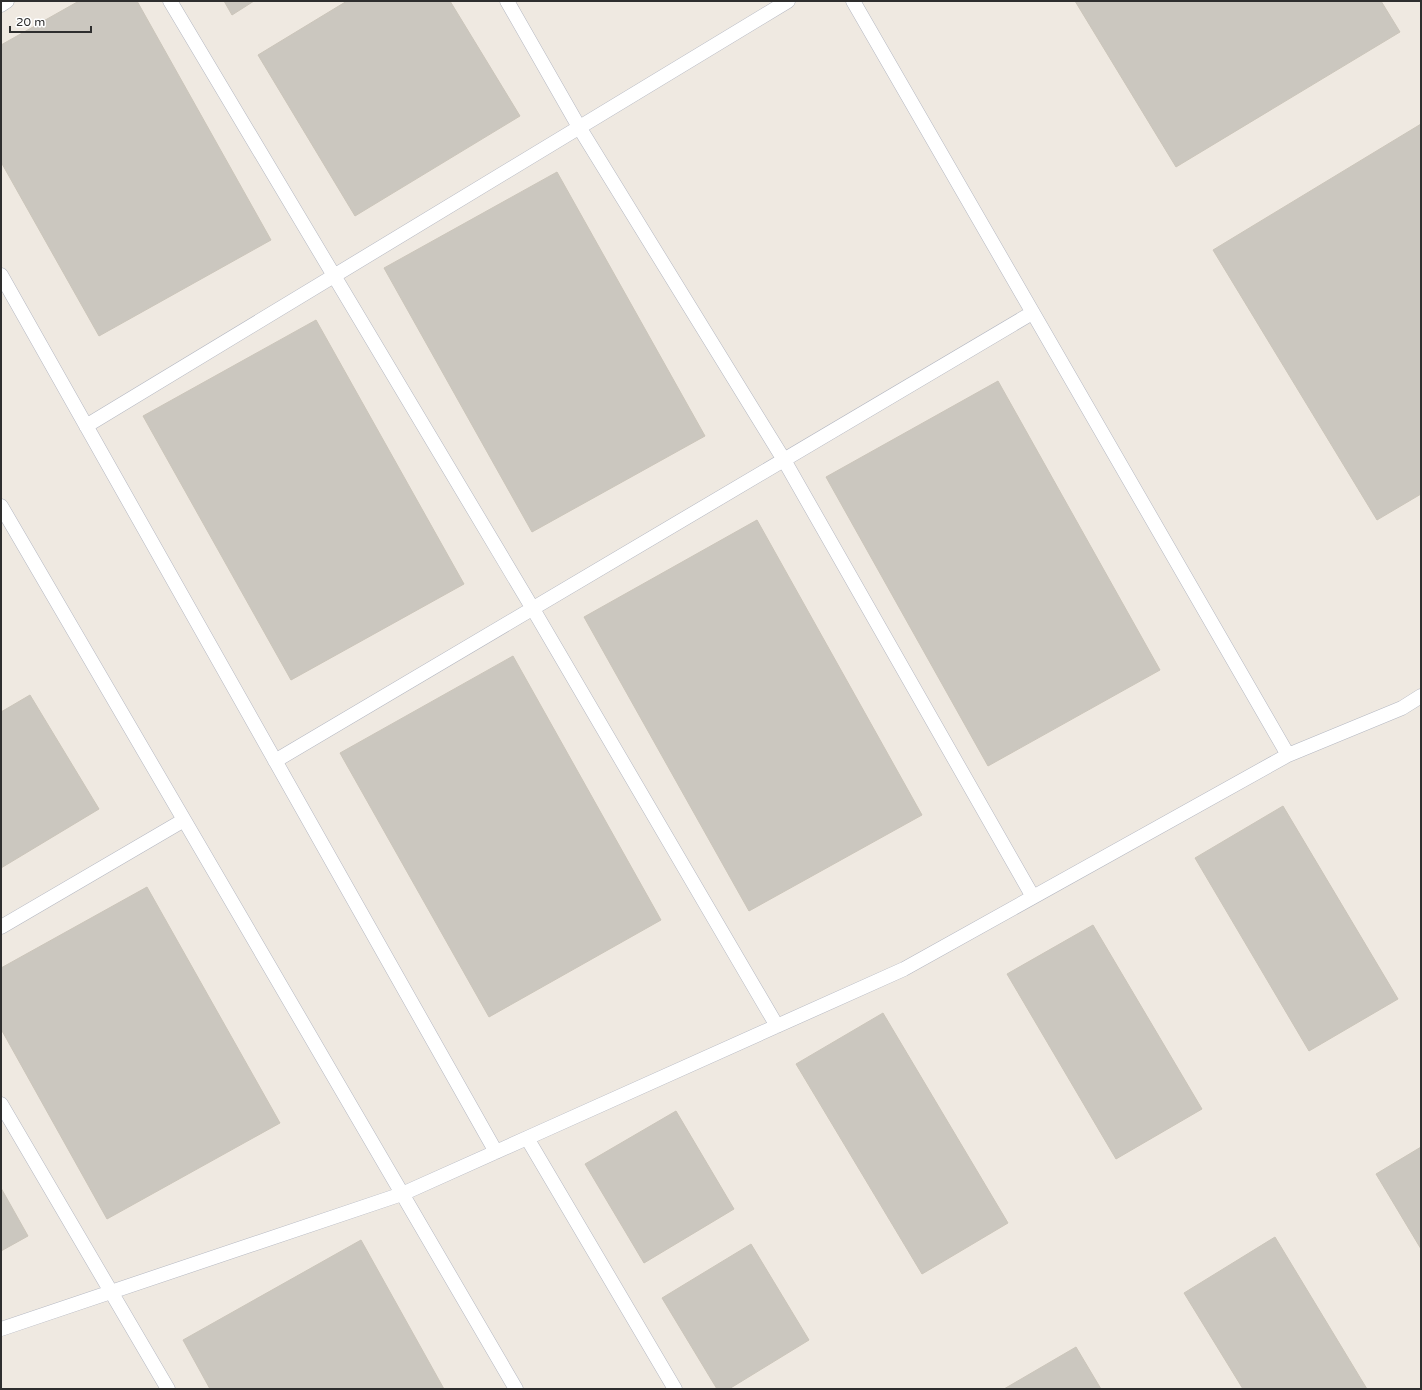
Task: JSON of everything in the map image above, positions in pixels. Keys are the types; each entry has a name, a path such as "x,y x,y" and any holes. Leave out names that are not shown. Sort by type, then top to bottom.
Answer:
{"lane":[{"path":"1,5 7,1"},
{"path":"170,1 533,608 777,1026"},
{"path":"507,1 579,128 784,460 1033,897"},
{"path":"86,426 788,1"},
{"path":"853,1 1288,756"},
{"path":"1,275 496,1152"},
{"path":"275,761 1032,313"},
{"path":"1,506 516,1389"},
{"path":"1,1329 402,1194 904,968 1288,756 1402,708 1421,696"},
{"path":"1,927 184,820"},
{"path":"1,1104 168,1389"},
{"path":"527,1138 675,1389"}],"building":[{"path":"79,1 137,1 271,240 99,336 1,162 1,45"},
{"path":"224,1 254,1 232,15"},
{"path":"347,1 450,1 520,116 355,216 258,55"},
{"path":"1075,1 1381,1 1400,32 1176,167"},
{"path":"1421,124 1421,494 1377,520 1213,250"},
{"path":"557,172 705,436 532,532 384,268"},
{"path":"316,320 464,584 291,680 143,416"},
{"path":"998,381 1160,670 988,766 826,477"},
{"path":"757,520 922,815 749,911 584,617"},
{"path":"513,656 661,920 489,1017 340,753"},
{"path":"30,695 99,809 1,868 1,712"},
{"path":"1283,806 1398,999 1309,1051 1195,858"},
{"path":"147,887 280,1123 107,1219 1,1029 1,968"},
{"path":"1093,925 1202,1109 1116,1159 1007,974"},
{"path":"883,1013 1008,1223 922,1274 796,1064"},
{"path":"676,1111 734,1209 644,1263 585,1164"},
{"path":"1421,1147 1421,1249 1376,1174"},
{"path":"1,1188 28,1236 1,1251"},
{"path":"1275,1237 1367,1389 1243,1389 1184,1293"},
{"path":"361,1240 444,1389 210,1389 183,1340"},
{"path":"751,1244 809,1340 729,1389 717,1389 662,1298"},
{"path":"1076,1347 1101,1389 1004,1389"}]}
